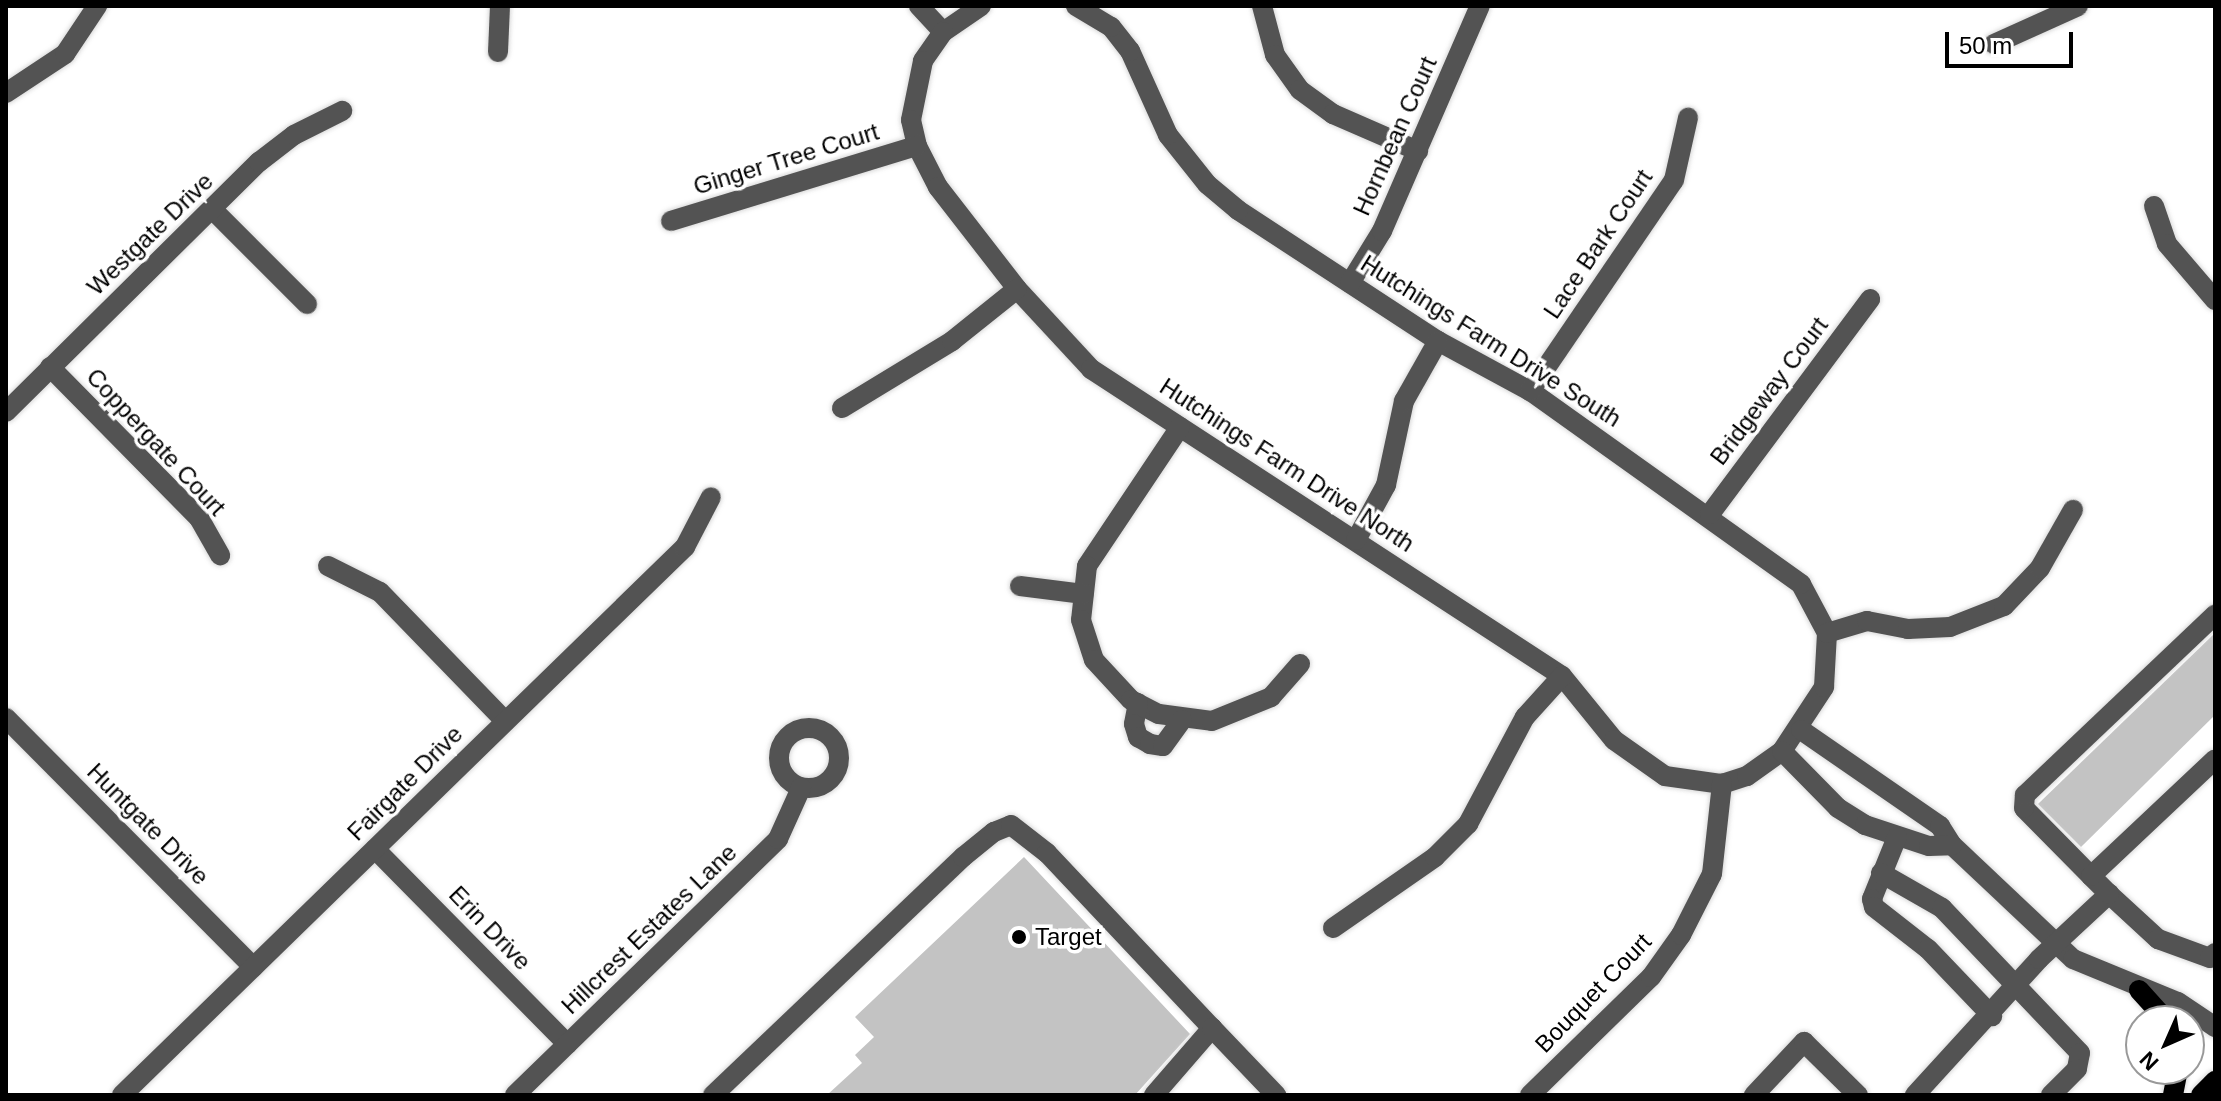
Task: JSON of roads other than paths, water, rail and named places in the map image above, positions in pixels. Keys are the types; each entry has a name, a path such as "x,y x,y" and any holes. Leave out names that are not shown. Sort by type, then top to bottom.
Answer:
{"main road":[{"path":"2139,990 2153,1005"},
{"path":"2201,1095 2215,1081"}],"street":[{"path":"6,93 65,54 97,6"},
{"path":"498,52 500,6"},
{"path":"919,6 943,32"},
{"path":"955,11 981,6"},
{"name":"Hutchings Farm Drive South","path":"1076,6 1111,27 1130,51 1168,135 1207,184 1238,210 1438,341 1530,391 1710,514 1801,584 1827,633"},
{"path":"1262,6 1275,55 1300,90 1333,114 1418,151"},
{"name":"Hornbean Court","path":"1350,283 1382,231 1480,6"},
{"path":"1994,44 2078,6"},
{"name":"Hutchings Farm Drive North","path":"955,11 923,61 911,120 917,146 938,187 1017,289 1091,369 1562,676 1636,760 1665,776 1722,784"},
{"name":"Westgate Drive","path":"6,412 279,145 342,111"},
{"name":"Lace Bark Court","path":"1530,391 1674,180 1688,118"},
{"name":"Ginger Tree Court","path":"671,221 917,146"},
{"path":"2154,206 2167,244 2215,300"},
{"path":"213,210 307,304"},
{"path":"842,408 952,341 1017,289"},
{"name":"Bridgeway Court","path":"1710,514 1870,299"},
{"path":"1356,540 1386,485 1404,401 1438,341"},
{"name":"Coppergate Court","path":"50,367 199,518 220,555"},
{"path":"1180,427 1098,543 1087,566 1081,620 1094,660 1109,680 1138,703 1182,720 1212,721 1239,713 1271,697 1300,664"},
{"name":"Fairgate Drive","path":"122,1095 685,547 711,497"},
{"path":"1722,784 1747,776 1782,751 1801,730 1824,687 1827,633 1867,621 1908,629 1950,627 2004,606 2040,568 2073,510"},
{"path":"328,566 380,592 505,721"},
{"path":"1020,586 1083,594"},
{"path":"2215,615 2025,795 2024,808 2158,939 2210,958 2215,953"},
{"path":"1333,928 1435,857 1468,824 1525,717 1562,676"},
{"path":"1138,703 1134,724 1138,737 1150,744 1163,746 1182,720"},
{"name":"Huntgate Drive","path":"6,718 253,967"},
{"path":"1801,730 1940,826 1952,845 2056,944 2093,971 2194,1009 2215,1027"},
{"path":"1782,751 1838,808 1897,837 1929,846 1952,845"},
{"path":"2091,876 2215,759"},
{"name":"Bouquet Court","path":"1530,1095 1651,977 1690,922 1712,874 1722,784"},
{"name":"Hillcrest Estates Lane","path":"515,1095 778,839 801,788"},
{"path":"713,1095 963,857 1011,825 1047,853 1276,1095"},
{"path":"1897,837 1881,873 1874,907 1928,949 1992,1016"},
{"name":"Erin Drive","path":"375,849 567,1044"},
{"path":"1881,873 1942,908 2080,1053 2077,1069 2051,1095"},
{"path":"1915,1095 2056,944 2109,894"},
{"path":"1154,1095 1212,1028"},
{"path":"1754,1095 1804,1042 1858,1095"}],"place":[{"name":"Target","path":"1019,937"}]}
